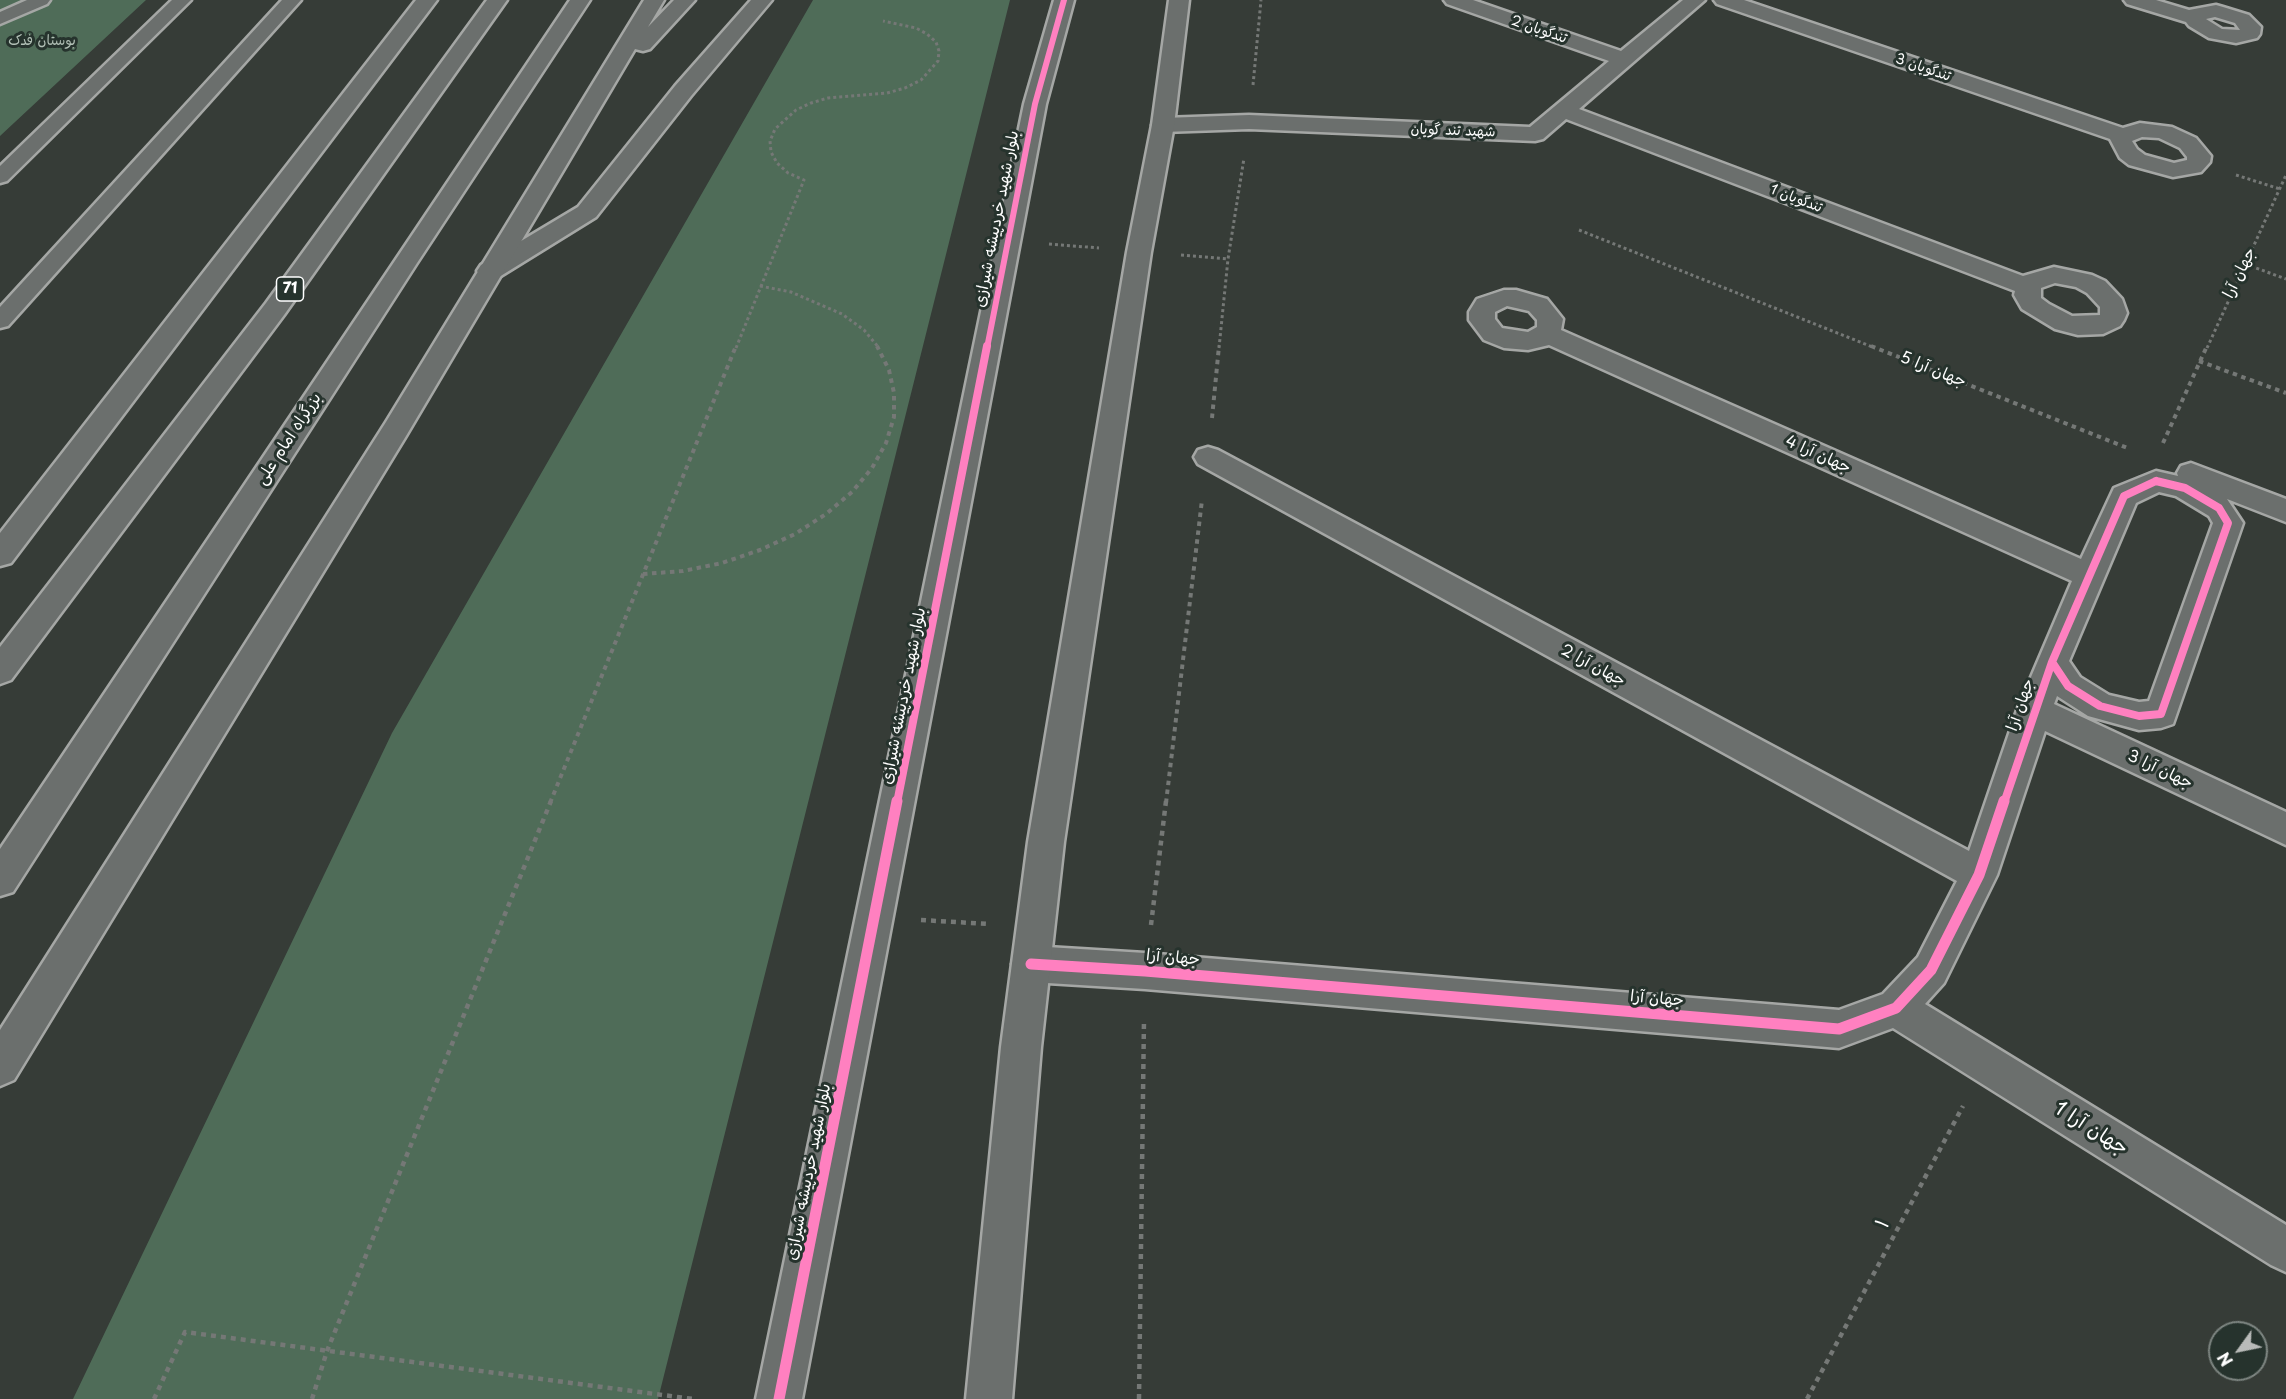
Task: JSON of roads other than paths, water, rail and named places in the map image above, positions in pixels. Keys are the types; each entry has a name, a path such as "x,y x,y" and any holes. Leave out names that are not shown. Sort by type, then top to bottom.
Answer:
{"main road":[{"path":"0,555 428,0"},
{"name":"71","path":"0,671 275,309 498,0"},
{"name":"بزرگراه امام علی","path":"0,880 378,303 580,0"},
{"path":"0,1066 396,429 654,0"},
{"path":"600,90 685,0"},
{"path":"490,271 587,212 683,91 762,0"},
{"name":"بلوار شهید خردپیشه شیرازی","path":"779,1399 1035,104 1064,0"},
{"path":"989,1399 1021,1047 1046,842 1137,263 1163,125 1179,0"},
{"name":"تندگویان 2","path":"1454,0 1625,60"},
{"name":"شهید تند گویان","path":"1163,125 1249,122 1535,134 1695,0"},
{"name":"تندگویان 3","path":"1724,0 2123,136"},
{"path":"2134,0 2194,18"},
{"name":"تندگویان 1","path":"1564,111 2028,287"},
{"path":"2140,130 2151,130 2177,137 2195,149 2199,156 2198,162 2184,169 2174,170 2148,165 2128,153 2121,141 2123,136 2140,130"},
{"name":"جهان آرا 4","path":"1546,333 2090,576"},
{"name":"جهان آرا 2","path":"1208,457 1979,874"},
{"path":"2156,459 2286,511"},
{"name":"جهان آرا","path":"1031,964 1145,971 1839,1029 1896,1008 1931,970 1979,874 2052,662 2124,496 2156,481 2185,488 2219,508 2228,523"},
{"path":"2152,766 2161,714 2240,492"},
{"name":"جهان آرا","path":"2052,662 2068,686 2100,706 2139,716 2161,714"},
{"name":"جهان آرا 3","path":"2034,710 2286,829"},
{"name":"جهان آرا 1","path":"1896,1008 2286,1250"}],"lane":[{"path":"0,19 41,0"},
{"path":"0,177 182,0"},
{"path":"0,321 292,0"}],"park label":[{"name":"بوستان فدک","path":"42,41"}]}
